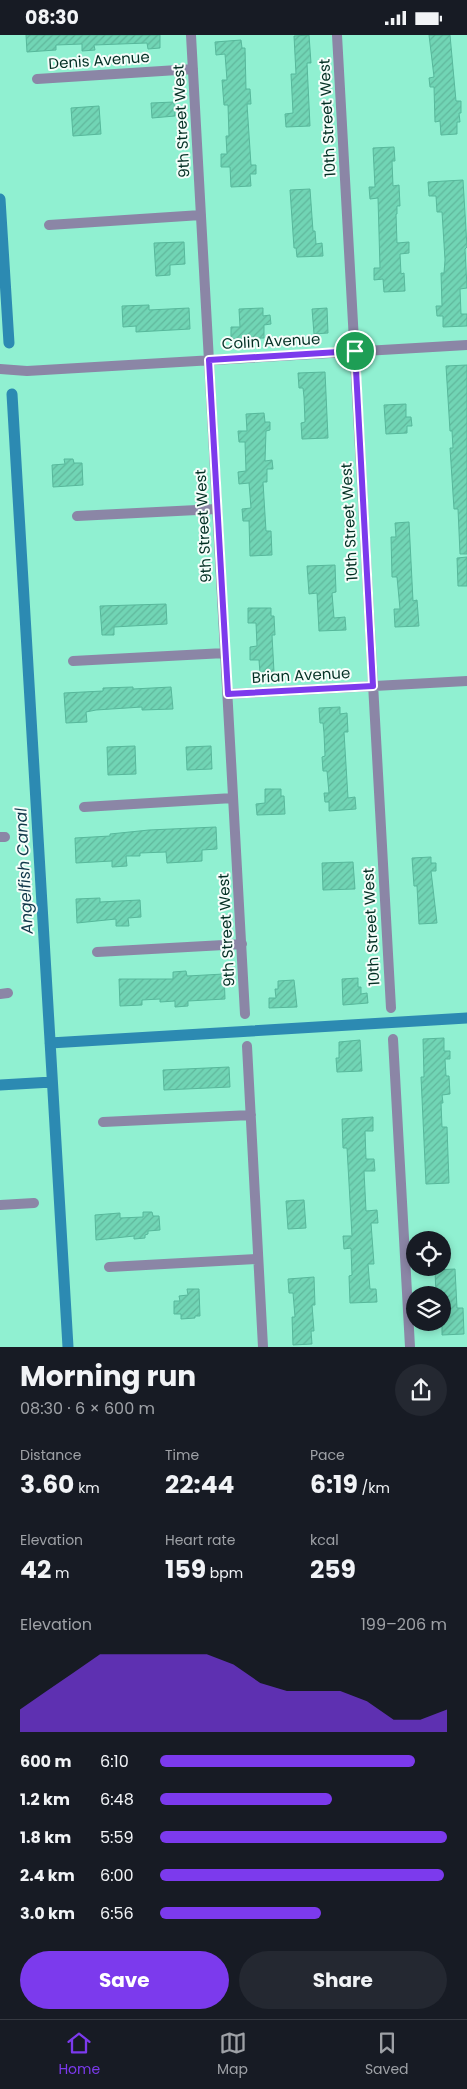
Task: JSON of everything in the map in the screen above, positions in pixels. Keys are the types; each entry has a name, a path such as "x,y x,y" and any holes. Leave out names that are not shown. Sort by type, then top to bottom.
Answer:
{"street":[{"name":"9th Street West","path":"191,35 245,1014"},
{"name":"10th Street West","path":"337,35 391,1008"},
{"name":"Denis Avenue","path":"37,79 192,69"},
{"path":"49,225 201,215"},
{"name":"Colin Avenue","path":"0,369 27,371 467,345"},
{"path":"77,516 217,509"},
{"path":"73,661 225,653"},
{"name":"Brian Avenue","path":"228,694 467,681"},
{"path":"84,807 233,798"},
{"path":"97,952 242,944"},
{"path":"393,1039 410,1347"},
{"path":"247,1046 263,1347"},
{"path":"104,1122 251,1115"},
{"path":"0,1205 34,1203"},
{"path":"109,1267 258,1259"}],"building":[{"path":"26,35 160,35 160,48 148,49 147,43 94,45 95,50 82,51 82,44 56,45 56,50 27,52"},
{"path":"309,35 311,63 307,63 310,126 286,127 285,114 293,113 291,74 296,74 294,36"},
{"path":"429,35 450,35 456,101 461,101 460,122 457,122 457,134 441,135 440,121 435,122 434,87 430,87 429,78 434,77"},
{"path":"241,40 242,48 245,48 246,89 250,89 251,104 247,104 251,165 256,165 256,174 250,174 251,186 231,187 230,167 221,167 221,154 227,154 226,136 229,136 228,105 224,105 222,80 227,80 225,54 216,55 215,42"},
{"path":"174,102 175,116 152,118 151,103"},
{"path":"99,106 101,134 73,136 71,108"},
{"path":"394,147 395,161 392,161 393,186 399,185 400,206 397,206 396,214 397,243 409,242 409,253 400,254 401,274 404,273 405,291 384,292 383,279 374,280 374,268 380,268 378,198 370,199 369,187 375,187 373,148"},
{"path":"463,180 467,247 465,249 467,288 460,289 461,314 467,314 467,326 443,327 443,316 437,316 436,306 442,306 441,273 444,273 445,260 442,212 437,212 436,196 429,196 428,182"},
{"path":"310,189 313,231 315,231 316,244 322,243 323,256 297,257 296,248 294,248 290,190"},
{"path":"184,242 185,264 170,265 170,275 156,276 154,243"},
{"path":"149,305 149,310 189,308 190,329 136,332 136,326 123,327 122,306"},
{"path":"263,308 263,316 270,315 271,324 264,325 264,338 231,339 231,327 240,327 239,309"},
{"path":"327,308 328,333 314,334 312,309"},
{"path":"467,365 467,554 460,554 458,509 454,509 450,448 453,448 452,431 450,431 446,366"},
{"path":"325,372 328,438 302,439 301,423 305,422 304,397 303,388 299,388 298,373"},
{"path":"406,404 406,417 411,417 412,426 407,426 407,433 386,434 384,405"},
{"path":"264,413 265,422 270,422 270,430 266,431 265,461 272,460 273,469 267,469 267,482 263,482 266,531 271,531 272,555 250,556 249,521 243,521 242,509 251,508 249,483 239,484 238,472 246,471 245,442 239,442 238,431 247,431 246,414"},
{"path":"64,459 73,459 74,463 82,463 83,485 53,487 52,465 65,464"},
{"path":"409,522 413,601 417,600 419,626 395,627 394,609 400,609 397,577 392,577 391,537 396,537 395,523"},
{"path":"467,557 467,586 458,586 457,558"},
{"path":"335,565 336,592 332,593 334,618 345,617 346,630 319,631 317,593 309,594 307,566"},
{"path":"166,604 167,624 114,627 114,635 102,635 100,606"},
{"path":"248,608 271,608 271,616 274,616 275,635 272,635 274,672 260,673 259,660 250,660 250,647 257,646 256,623 248,623"},
{"path":"133,687 133,689 171,687 173,709 142,710 142,707 96,710 86,712 87,722 66,723 64,693 103,691 103,688"},
{"path":"340,707 340,714 347,713 348,732 344,732 348,798 355,797 356,809 329,811 329,802 325,802 324,793 329,793 327,771 323,771 322,757 325,756 324,733 323,723 320,723 319,708"},
{"path":"135,746 136,774 108,775 107,747"},
{"path":"211,746 212,769 187,770 186,747"},
{"path":"265,789 281,789 281,796 284,796 285,814 257,815 256,804 265,803"},
{"path":"216,827 217,849 202,850 202,861 167,863 166,852 140,853 140,856 126,856 127,866 112,867 112,861 76,863 75,838 110,836 110,834 149,830"},
{"path":"431,857 431,863 436,863 436,871 431,871 437,923 419,924 417,886 414,886 412,858"},
{"path":"353,862 355,889 323,890 322,863"},
{"path":"100,898 100,902 140,900 141,917 128,918 129,926 116,926 116,919 77,923 76,899"},
{"path":"186,971 187,976 224,974 225,999 188,1001 188,1006 175,1007 175,1001 160,1002 160,999 142,1000 142,1005 120,1006 119,979 173,979 173,972"},
{"path":"358,978 358,987 361,987 361,994 367,993 368,1003 343,1005 342,979"},
{"path":"294,980 297,1007 269,1008 269,998 276,998 275,989 278,989 278,981"},
{"path":"444,1038 444,1051 450,1051 450,1059 445,1059 446,1076 449,1076 450,1094 442,1095 443,1103 441,1103 442,1127 447,1127 449,1183 426,1184 421,1077 424,1077 423,1039"},
{"path":"360,1040 362,1071 337,1072 336,1058 339,1058 339,1042"},
{"path":"229,1067 230,1087 164,1090 163,1070"},
{"path":"373,1117 373,1131 365,1131 366,1159 374,1159 375,1171 364,1171 366,1211 377,1210 378,1223 371,1223 374,1264 368,1264 370,1289 376,1289 377,1302 350,1303 351,1248 344,1249 343,1236 352,1236 347,1148 343,1148 342,1119"},
{"path":"304,1200 306,1228 288,1229 286,1201"},
{"path":"143,1212 152,1212 153,1216 159,1216 160,1230 148,1231 145,1238 134,1239 134,1236 96,1240 95,1215 120,1213 120,1218 143,1217"},
{"path":"451,1269 455,1269 457,1308 463,1308 464,1334 442,1335 442,1331 451,1331 451,1286 436,1286 435,1276 451,1276"},
{"path":"314,1277 315,1305 312,1305 314,1331 311,1331 312,1344 293,1345 292,1317 295,1317 293,1293 289,1293 288,1279"},
{"path":"187,1289 199,1289 200,1316 181,1319 181,1314 174,1314 174,1301 180,1301 179,1296 188,1295"}],"waterway":[{"name":"Angelfish Canal","path":"0,199 9,343"},
{"name":"Angelfish Canal","path":"12,394 68,1347"},
{"path":"50,1043 467,1018"},
{"path":"0,1085 52,1082"}],"route":[{"path":"355,351 373,686 228,694 209,360 355,351"}]}
